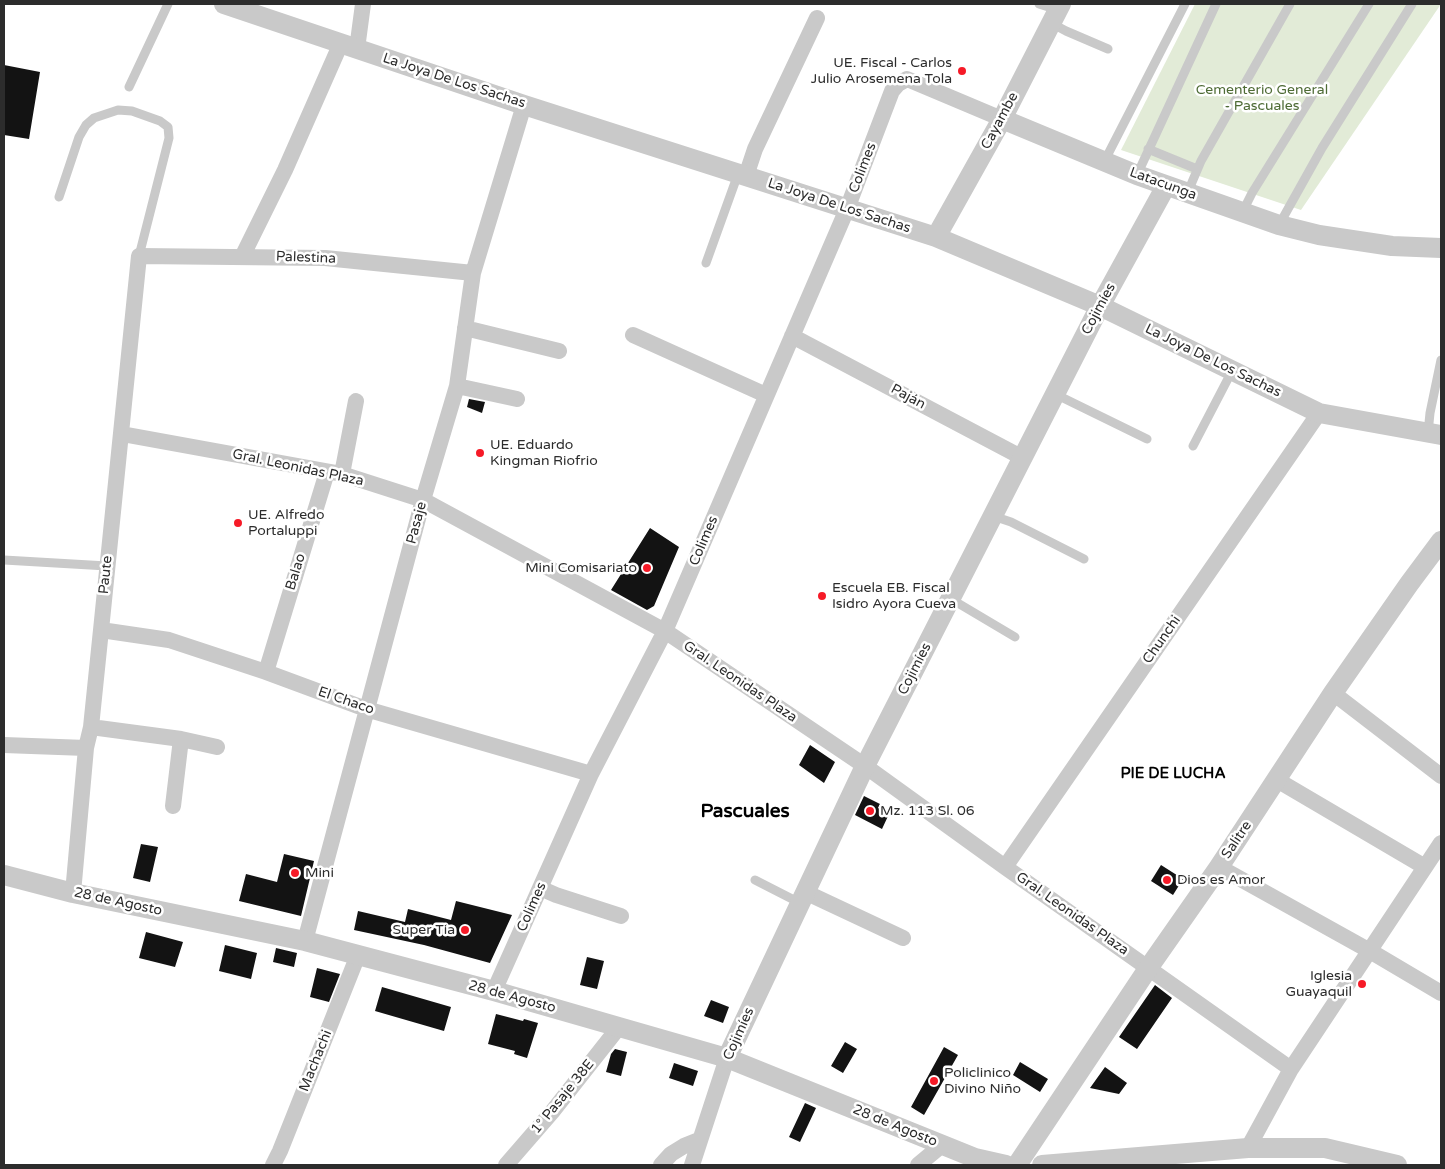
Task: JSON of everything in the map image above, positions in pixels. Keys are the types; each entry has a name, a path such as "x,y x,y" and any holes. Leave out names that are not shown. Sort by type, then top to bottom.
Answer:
{"street":[{"name":"La Joya De Los Sachas","path":"224,4 524,104 936,237 1100,306 1319,413 1435,434"},
{"path":"242,257 349,46 363,4"},
{"name":"Cayambe","path":"936,237 1002,119 1057,12"},
{"path":"742,175 816,18"},
{"name":"Latacunga","path":"898,84 907,79 1137,175 1279,225 1319,235 1392,246 1441,248"},
{"name":"Colimes","path":"494,992 591,774 665,631 847,209 892,91 898,84"},
{"name":"Pasaje","path":"305,942 423,500 457,386 473,273 524,104"},
{"name":"Cojimíes","path":"692,1165 727,1058 865,766 1100,306 1166,186"},
{"name":"Palestina","path":"139,256 324,258 473,273"},
{"name":"Paute","path":"73,893 86,748 101,630 139,256"},
{"path":"465,328 559,351"},
{"path":"633,335 766,395"},
{"name":"Paján","path":"792,336 1023,458"},
{"path":"457,386 517,399"},
{"name":"Balao","path":"266,672 334,473 356,401"},
{"name":"Chunchi","path":"1005,867 1319,413"},
{"name":"Gral. Leonidas Plaza","path":"122,434 334,473 423,500 665,631 865,766 1291,1069"},
{"name":"Salitre","path":"1017,1165 1149,967 1219,867 1333,693 1441,541"},
{"name":"El Chaco","path":"101,630 169,640 266,672 366,709 591,774"},
{"path":"1333,693 1441,776"},
{"path":"90,727 182,739 216,746"},
{"path":"172,806 182,739"},
{"path":"4,745 86,748"},
{"path":"1277,780 1425,867"},
{"path":"1248,1148 1291,1069 1441,843"},
{"path":"1219,867 1441,993"},
{"name":"28 de Agosto","path":"4,875 73,893 358,955 727,1058 975,1158 1006,1165"},
{"path":"540,888 621,916"},
{"path":"803,898 903,938"},
{"name":"Machachi","path":"273,1165 358,955"},
{"name":"1° Pasaje 38E","path":"506,1165 552,1112 619,1027"},
{"path":"661,1165 671,1154 699,1140"},
{"path":"918,1165 942,1145"},
{"path":"1042,1165 1137,1162 1248,1148 1325,1148 1397,1165"}],"lane":[{"path":"129,86 168,4"},
{"path":"1039,4 1057,12 1066,31 1108,49"},
{"path":"1104,162 1185,4"},
{"path":"1137,175 1216,4"},
{"path":"1187,194 1197,169 1290,4"},
{"path":"1242,213 1252,193 1369,4"},
{"path":"1279,225 1322,148 1412,4"},
{"path":"59,197 79,137 86,124 94,118 118,110 132,111 168,127 169,138 139,256"},
{"path":"1148,149 1197,169"},
{"path":"706,263 742,175"},
{"path":"1435,434 1430,413 1441,360"},
{"path":"1193,446 1232,371"},
{"path":"1055,394 1147,439"},
{"path":"993,516 1012,522 1084,559"},
{"path":"4,560 107,566"},
{"path":"951,599 1015,637"},
{"path":"755,880 803,898"}],"green space":[{"name":"Cementerio General - Pascuales","path":"1195,4 1441,4 1301,210 1121,150"}],"building":[{"path":"4,65 40,72 29,139 4,135"},
{"path":"469,399 485,402 482,413 467,407"},
{"name":"Mini Comisariato","path":"650,528 679,547 654,606 647,610 611,590"},
{"path":"810,745 835,762 824,783 799,765"},
{"name":"Mz. 113 Sl. 06","path":"864,796 880,804 878,808 889,814 882,829 855,815"},
{"path":"141,844 158,847 150,882 133,878"},
{"name":"Mini","path":"284,854 314,861 301,916 239,901 246,874 277,882"},
{"name":"Dios es Amor","path":"1161,865 1183,879 1173,895 1151,881"},
{"path":"456,901 512,915 490,963 424,945 354,930 358,911 405,922 408,909 451,920"},
{"path":"146,932 183,942 175,967 139,958"},
{"path":"225,945 257,953 251,979 219,971"},
{"path":"276,948 297,953 294,967 273,962"},
{"path":"587,957 604,961 597,989 580,985"},
{"path":"317,968 340,974 329,1002 310,997"},
{"path":"1155,985 1172,998 1137,1049 1119,1037"},
{"path":"382,987 451,1007 444,1031 375,1011"},
{"path":"711,1000 729,1007 723,1023 704,1016"},
{"path":"496,1014 538,1023 527,1058 514,1054 515,1051 488,1044"},
{"path":"845,1042 857,1049 843,1073 831,1066"},
{"name":"Policlinico Divino Niño","path":"944,1047 958,1055 924,1115 911,1107"},
{"path":"615,1049 627,1052 621,1076 606,1072 611,1054"},
{"path":"1020,1062 1048,1079 1040,1092 1013,1075"},
{"path":"674,1063 698,1071 693,1086 669,1078"},
{"path":"1105,1067 1127,1083 1119,1094 1090,1088"},
{"path":"805,1103 816,1108 800,1142 789,1137"}],"place":[{"name":"UE. Fiscal - Carlos Julio Arosemena Tola","path":"962,71"},
{"name":"UE. Eduardo Kingman Riofrio","path":"480,453"},
{"name":"UE. Alfredo Portaluppi","path":"238,523"},
{"name":"Mini Comisariato","path":"647,568"},
{"name":"Escuela EB. Fiscal Isidro Ayora Cueva","path":"822,596"},
{"name":"Mz. 113 Sl. 06","path":"870,811"},
{"name":"Mini","path":"295,873"},
{"name":"Dios es Amor","path":"1167,880"},
{"name":"Super Tia","path":"465,930"},
{"name":"Iglesia Guayaquil","path":"1362,984"},
{"name":"Policlinico Divino Niño","path":"934,1081"}],"district":[{"name":"PIE DE LUCHA","path":"1173,774"},
{"name":"Pascuales","path":"745,812"}]}
